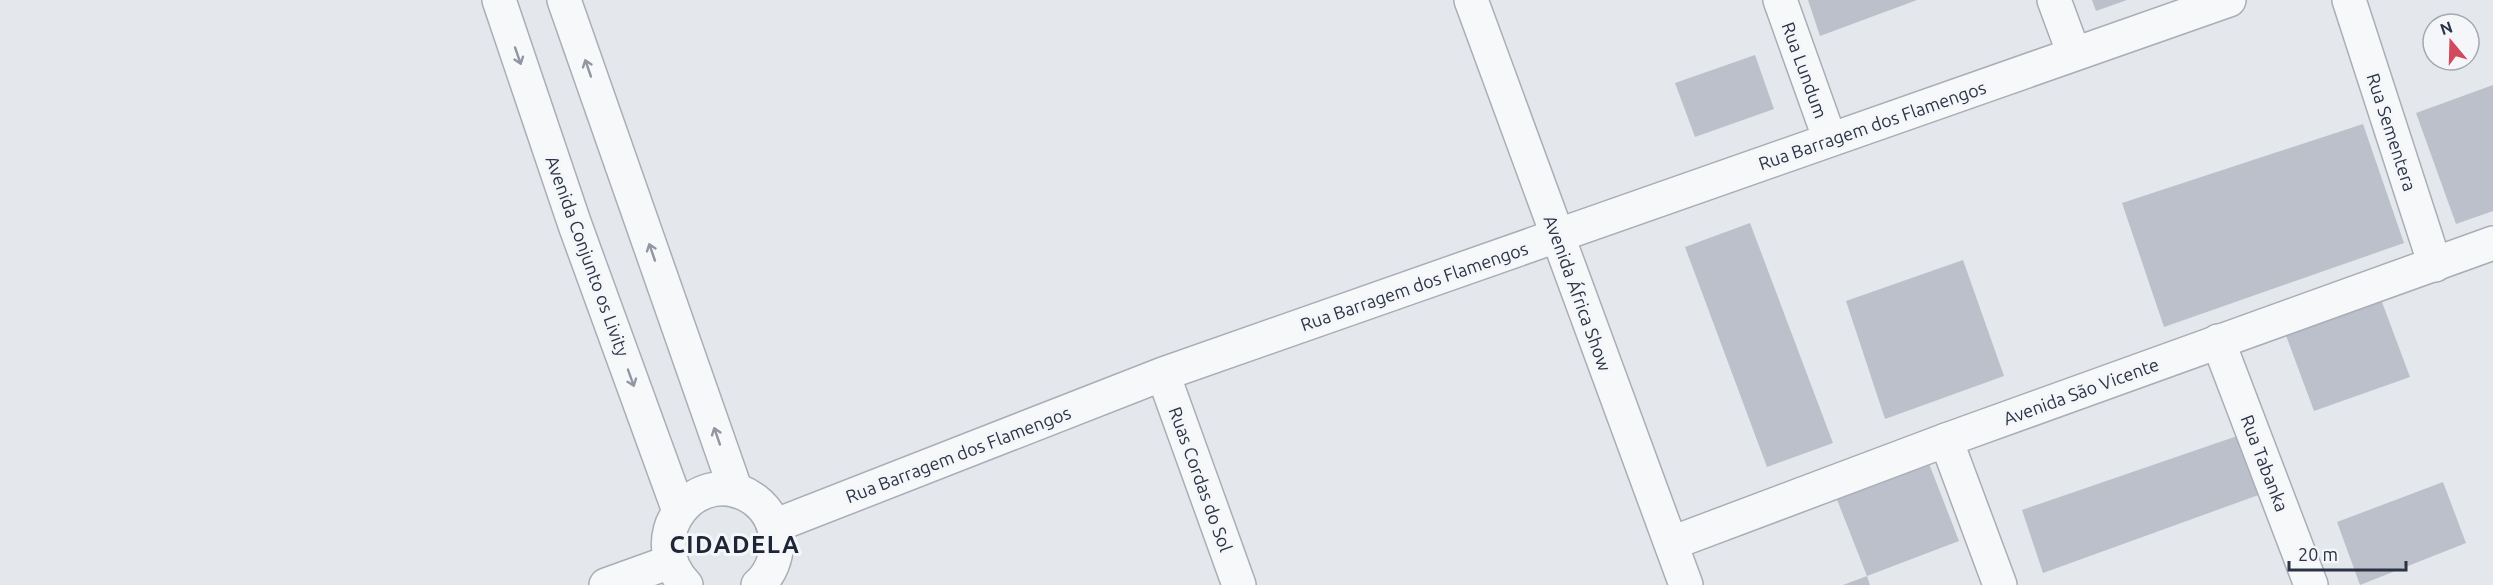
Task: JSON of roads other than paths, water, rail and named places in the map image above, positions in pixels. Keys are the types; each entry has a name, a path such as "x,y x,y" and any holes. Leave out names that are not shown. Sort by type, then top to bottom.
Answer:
{"street":[{"name":"Avenida Conjunto os Livity","path":"499,0 576,225 679,511"},
{"path":"564,0 736,491"},
{"name":"Avenida África Show","path":"1471,0 1686,585"},
{"name":"Rua Lundum","path":"1780,0 1830,140"},
{"path":"2055,0 2074,54"},
{"name":"Rua Barragem dos Flamengos","path":"774,526 1163,374 2229,0"},
{"name":"Rua Sementera","path":"2349,0 2435,265"},
{"name":"Avenida São Vicente","path":"1672,543 1946,440 2493,243"},
{"name":"Rua Tabanka","path":"2218,341 2311,585"},
{"name":"Ruas Cordas do Sol","path":"1163,374 1239,585"},
{"path":"1946,440 2000,585"},
{"path":"606,585 678,574 668,535 674,518 692,499 709,491 736,491 760,504 774,526 777,544 775,555 772,565 760,584"}],"district":[{"name":"CIDADELA","path":"735,544"}]}
